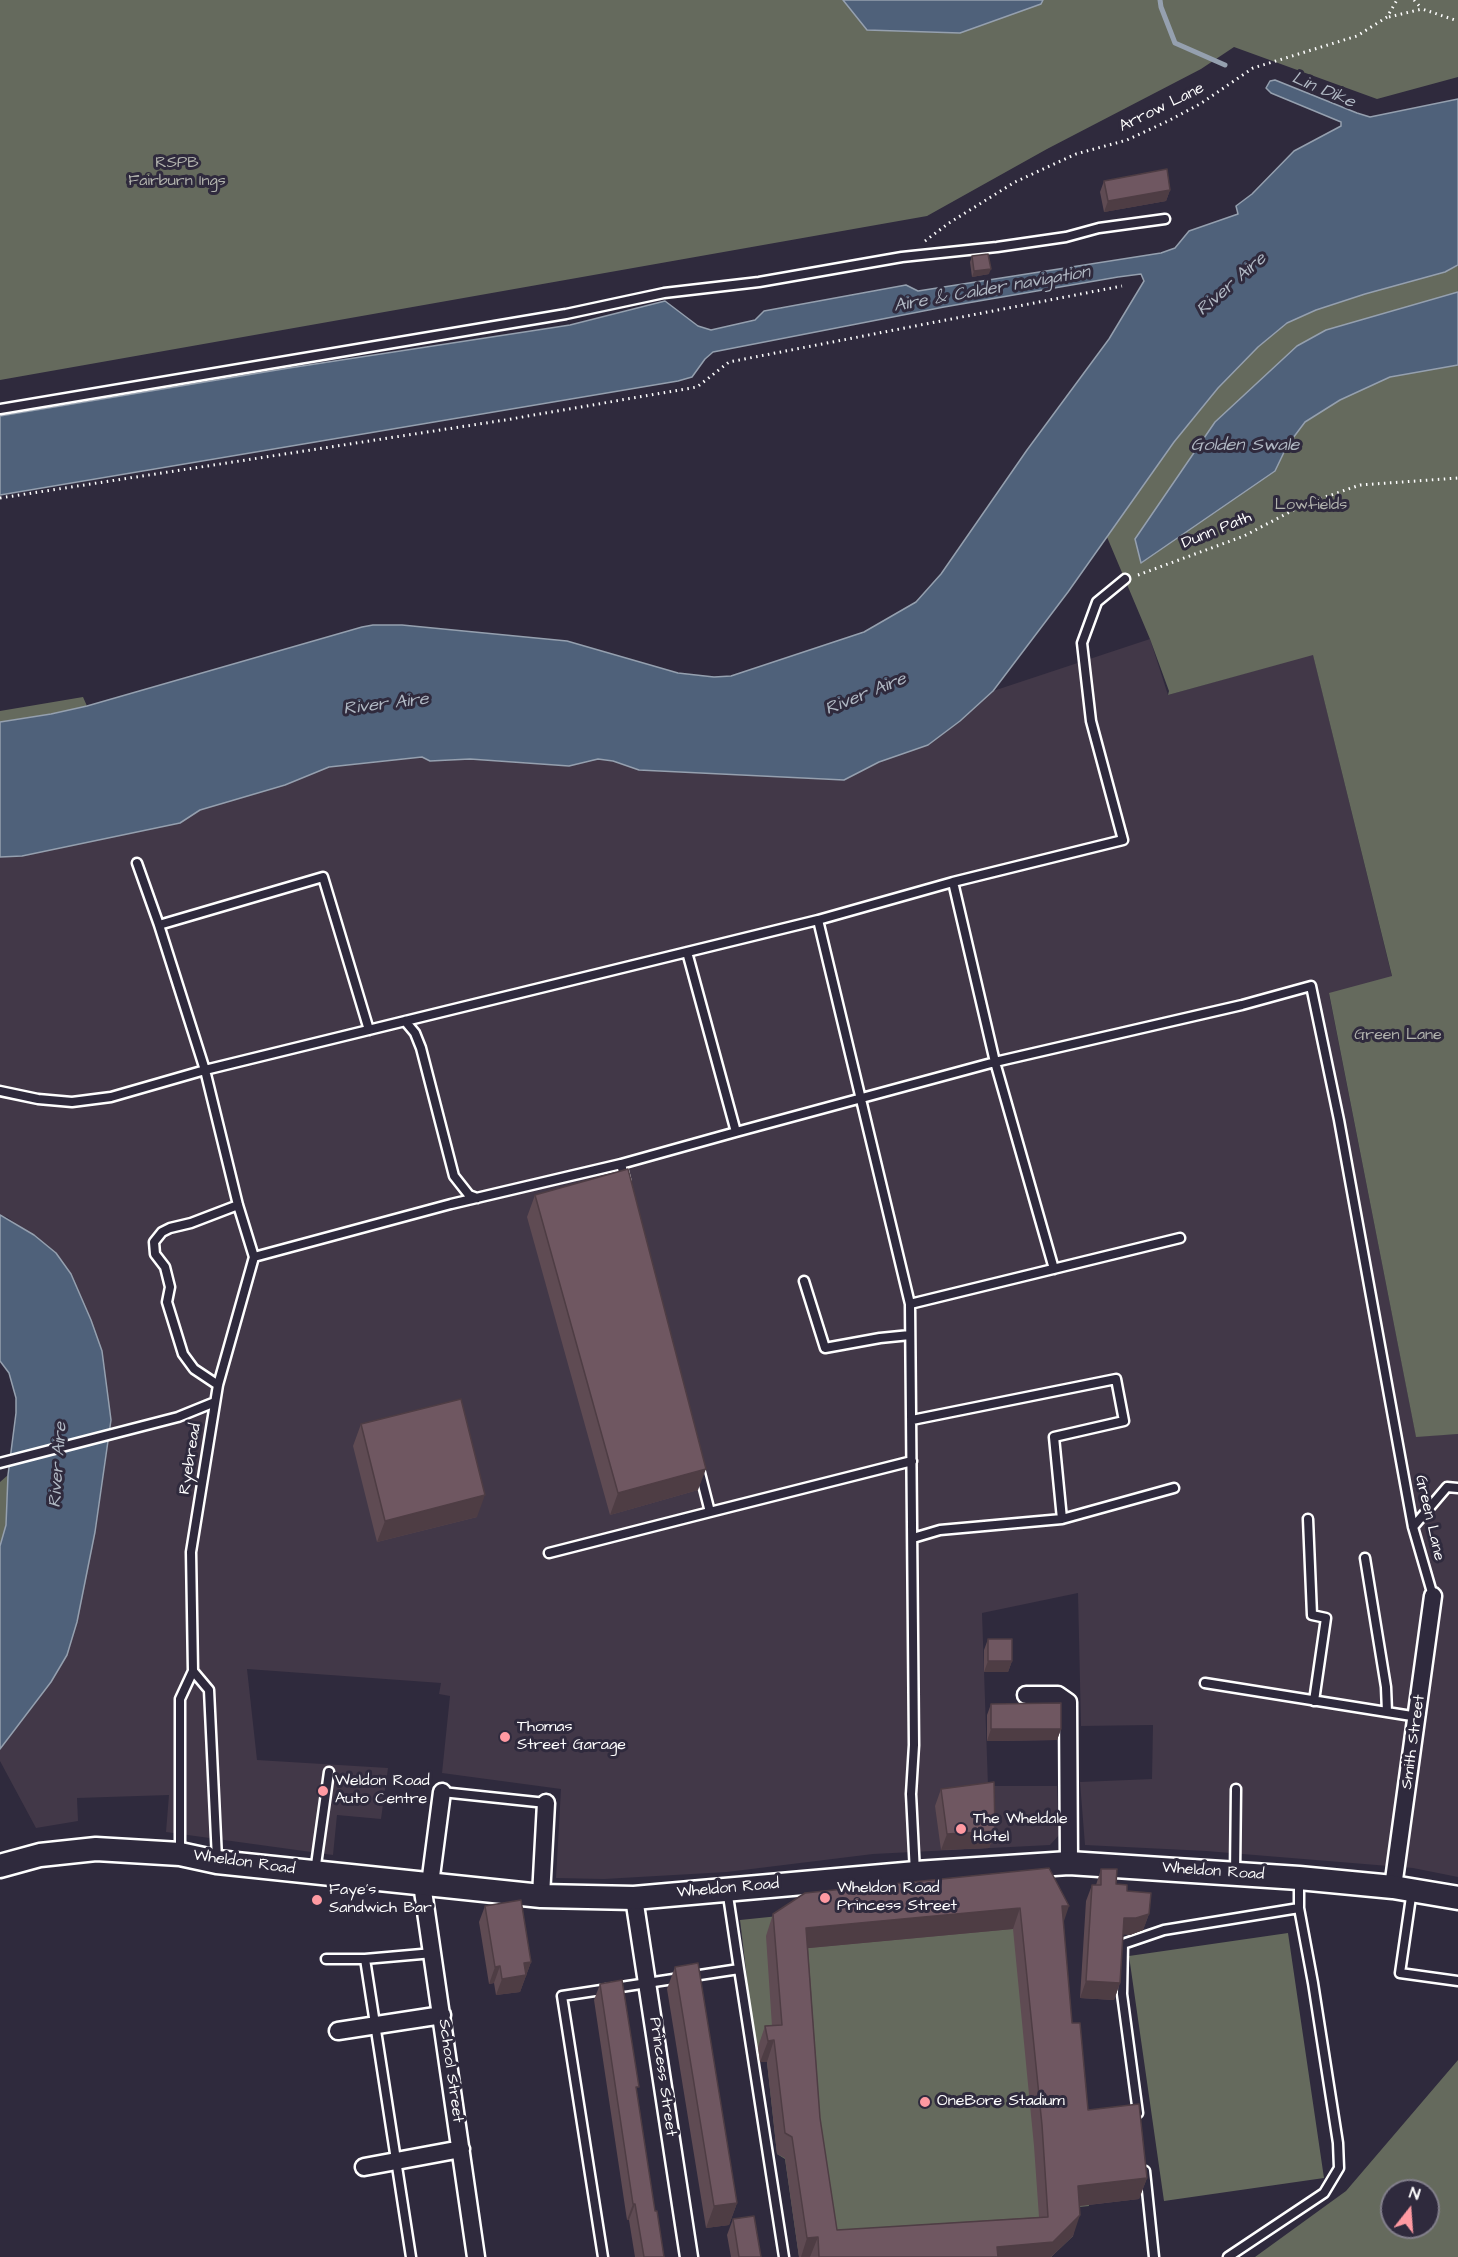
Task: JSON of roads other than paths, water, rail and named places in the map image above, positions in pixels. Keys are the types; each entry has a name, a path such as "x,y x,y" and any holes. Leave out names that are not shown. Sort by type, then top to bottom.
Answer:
{"street":[{"name":"Smith Street","path":"1402,1888 1418,1717 1433,1596"},
{"path":"1026,1695 1058,1695 1068,1702 1069,1863"},
{"name":"School Street","path":"442,1792 426,1884 433,1953 476,2257"},
{"path":"541,1896 546,1803"},
{"name":"Wheldon Road","path":"0,1866 40,1855 96,1849 180,1854 218,1862 541,1896 634,1898 1069,1863 1299,1878 1402,1888 1458,1898"},
{"name":"Princess Street","path":"634,1898 689,2257"},
{"path":"338,2031 442,2015"},
{"path":"364,2167 397,2159 461,2149"}],"lane":[{"path":"0,409 566,314 664,292 759,282 902,257 997,247 1066,237 1099,228 1165,219"},
{"path":"0,1090 38,1099 72,1102 111,1097 205,1070 818,920 953,882 1123,840 1091,720 1082,643 1097,602 1125,579"},
{"path":"138,863 205,1070 238,1205 254,1257 477,1198 621,1164 995,1062"},
{"path":"159,925 323,878 369,1030"},
{"path":"953,882 995,1062 1054,1269"},
{"path":"818,920 910,1304 914,1745 910,1794 915,1874"},
{"path":"687,952 736,1132"},
{"name":"Green Lane","path":"995,1062 1242,1005 1311,986 1339,1120 1413,1527 1433,1596"},
{"path":"405,1021 415,1033 421,1048 454,1176 469,1195 477,1198"},
{"path":"621,1164 627,1187"},
{"path":"218,1385 194,1369 183,1354 167,1302 170,1287 168,1277 165,1267 155,1254 154,1242 162,1232 170,1228 238,1205"},
{"path":"910,1304 1180,1238"},
{"name":"Ryebread","path":"180,1854 180,1699 193,1671 191,1552 218,1385 254,1257"},
{"path":"804,1281 825,1348 910,1335"},
{"path":"912,1420 1116,1379 1124,1421 1054,1437 1062,1519"},
{"path":"0,1462 178,1417 215,1402"},
{"path":"549,1553 912,1461"},
{"path":"698,1465 710,1512"},
{"path":"1413,1527 1447,1487 1458,1488"},
{"path":"913,1538 940,1530 1062,1519 1174,1488"},
{"path":"1308,1519 1312,1615 1326,1618 1314,1701"},
{"path":"1365,1558 1386,1687 1387,1712"},
{"path":"193,1671 209,1690 218,1862"},
{"path":"1205,1683 1418,1717"},
{"path":"315,1872 329,1772"},
{"path":"1235,1873 1236,1789"},
{"path":"442,1792 546,1803"},
{"path":"1228,2257 1324,2193 1339,2168 1338,2143 1299,1908 1299,1878"},
{"path":"1402,1888 1400,1972 1458,1981"},
{"path":"727,1889 784,2257"},
{"path":"1139,2121 1122,1994 1123,1944 1164,1930 1299,1908"},
{"path":"326,1959 365,1959 433,1953"},
{"path":"365,1959 411,2257"},
{"path":"603,2257 562,1996 739,1969"},
{"path":"1145,2166 1154,2257"}],"water":[{"path":"843,0 1043,0 1041,4 960,33 867,30"},
{"path":"1275,80 1370,117 1458,99 1458,265 1445,272 1316,310 1287,323 1258,347 1218,388 1174,442 1068,592 993,691 960,721 928,745 879,762 844,780 639,770 613,761 598,759 569,766 470,759 430,761 422,757 329,767 285,785 200,810 180,823 22,856 0,857 0,722 87,706 362,627 402,625 567,641 678,673 714,677 731,676 864,632 916,602 941,574 1027,450 1109,339 1144,281 1141,274 1118,277 944,307 713,352 692,377 678,381 0,495 0,416 289,368 570,325 665,301 698,326 711,330 755,320 764,311 906,285 918,291 1161,253 1175,248 1189,231 1238,214 1236,206 1252,194 1294,151 1341,126 1341,122 1271,93 1266,88 1270,81"},
{"name":"Golden Swale","path":"1458,292 1458,365 1390,377 1340,400 1305,422 1287,446 1275,471 1141,563 1135,539 1215,422 1297,346 1326,330"},
{"name":"River Aire","path":"0,1215 34,1235 56,1253 71,1274 102,1351 111,1420 95,1532 77,1622 67,1655 51,1682 0,1749 0,1546 6,1525 8,1475 16,1398 9,1373 0,1361"}],"waterway":[{"name":"Lin Dike","path":"1160,0 1175,43 1225,65"}],"place":[{"name":"Thomas Street Garage","path":"505,1737"},
{"name":"Weldon Road Auto Centre","path":"323,1791"},
{"name":"The Wheldale Hotel","path":"961,1829"},
{"name":"Wheldon Road Princess Street","path":"825,1898"},
{"name":"Faye's Sandwich Bar","path":"317,1900"},
{"name":"OneBore Stadium","path":"925,2102"}],"park label":[{"name":"RSPB Fairburn Ings","path":"177,173"},
{"name":"Lowfields","path":"1311,506"}],"water label":[{"name":"Aire & Calder navigation","path":"992,290"}]}
